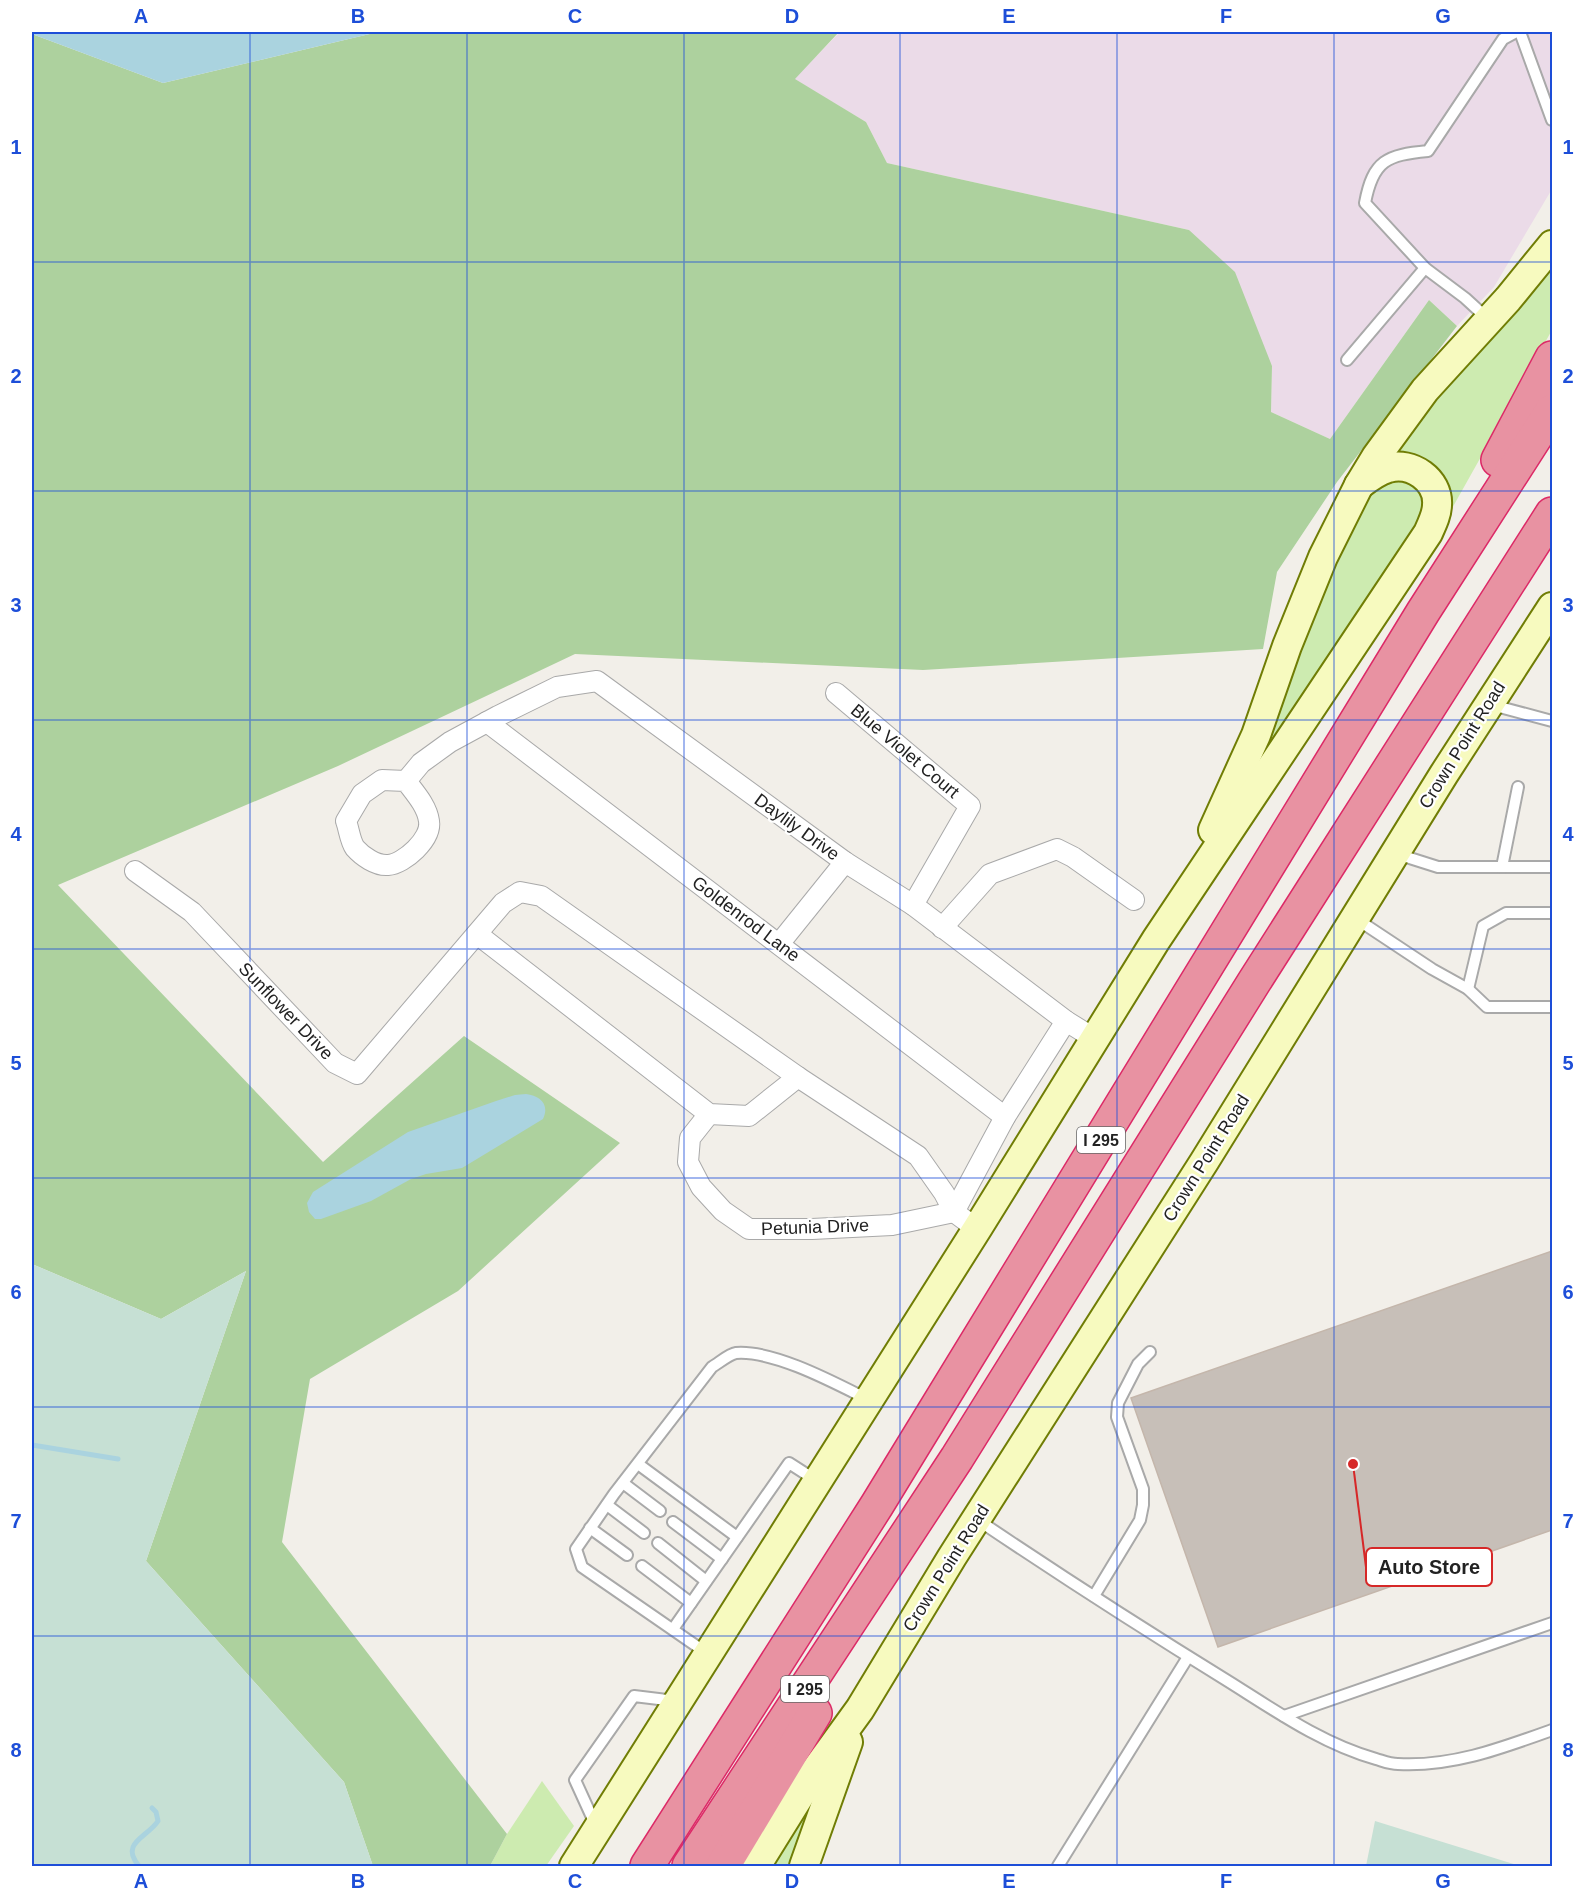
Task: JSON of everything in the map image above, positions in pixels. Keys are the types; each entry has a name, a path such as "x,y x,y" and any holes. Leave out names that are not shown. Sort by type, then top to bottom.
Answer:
{"highway":[{"path":"1382,679 1552,358"},
{"name":"I 295","path":"647,1866 878,1505 1423,612 1552,411"},
{"name":"I 295","path":"689,1866 922,1511 1260,972 1552,514"},
{"path":"723,1866 867,1622 910,1558 922,1511"}],"main road":[{"path":"1181,903 1256,735 1287,646 1323,556 1359,485 1376,457 1425,390 1489,320 1552,245"},
{"path":"574,1866 1181,903 1428,532 1437,506 1437,497 1434,487 1421,473 1399,466 1389,467 1359,485"},
{"name":"Crown Point Road","path":"756,1866 815,1771 860,1709 976,1518 1204,1161 1488,704 1552,607"},
{"name":"Crown Point Road","path":"804,1866 860,1709"}],"street":[{"name":"Daylily Drive","path":"406,781 421,763 450,742 487,722 557,687 597,681 845,862 913,904 1066,1021 1095,1039"},
{"name":"Blue Violet Court","path":"836,693 970,806 913,904"},
{"name":"Goldenrod Lane","path":"487,722 1005,1117"},
{"path":"382,780 406,781 421,801 429,822 427,838 411,855 388,865 370,860 354,846 346,821 362,794 382,780"},
{"path":"942,928 990,874 1057,849 1073,857 1134,900"},
{"path":"779,945 845,862"},
{"name":"Sunflower Drive","path":"135,871 192,912 335,1063 357,1074 503,903 520,892 541,897 798,1077 918,1156 944,1193 954,1212 977,1229"},
{"path":"477,934 709,1114 749,1116 798,1077"},
{"path":"954,1212 1005,1117 1066,1021"},
{"name":"Petunia Drive","path":"709,1114 690,1138 688,1162 701,1187 708,1195 723,1211 748,1229 892,1225 954,1212"}],"lane":[{"path":"1489,320 1465,298 1425,268 1365,203 1368,186 1380,164 1400,154 1428,151 1503,39 1518,32 1552,120"},
{"path":"1347,360 1425,268"},
{"path":"1488,704 1552,721"},
{"path":"1502,867 1518,787"},
{"path":"1394,853 1438,867 1552,867"},
{"path":"1467,989 1483,926 1506,913 1552,913"},
{"path":"1355,917 1432,969 1467,989 1487,1007 1552,1007"},
{"path":"1094,1596 1140,1520 1143,1489 1117,1417 1118,1403 1138,1364 1150,1352"},
{"path":"708,1653 582,1567 576,1549 607,1504 712,1367 734,1353 766,1356 823,1378 869,1400"},
{"path":"673,1629 789,1462 818,1481"},
{"path":"638,1464 737,1537"},
{"path":"623,1483 660,1511"},
{"path":"607,1504 644,1533"},
{"path":"976,1518 1188,1657 1284,1716 1347,1750 1396,1764 1446,1762 1497,1750 1552,1730"},
{"path":"674,1522 722,1559"},
{"path":"590,1528 627,1555"},
{"path":"658,1543 706,1581"},
{"path":"642,1566 691,1603"},
{"path":"1284,1716 1552,1623"},
{"path":"1058,1866 1188,1657"},
{"path":"597,1829 575,1780 634,1696 678,1701"}],"shaded area":[{"path":"840,32 1552,32 1552,189 1494,287 1457,326 1429,300 1330,439 1271,412 1272,366 1189,230 887,163 866,122 794,79"}],"green space":[{"path":"378,32 839,32 795,79 866,122 887,163 1189,230 1235,272 1272,366 1271,412 1330,439 1429,300 1457,326 1337,482 1277,572 1263,649 923,670 575,654 338,766 58,885 323,1162 464,1036 620,1143 458,1291 310,1379 282,1542 507,1834 490,1866 373,1866 344,1782 146,1561 246,1271 161,1319 32,1264 32,34 163,83"},
{"path":"1552,259 1552,330 1450,512 1445,477 1429,460 1388,452"},
{"path":"1390,476 1416,484 1427,502 1414,537 1249,776 1298,637 1371,489"},
{"path":"32,1264 161,1319 246,1271 146,1561 344,1782 373,1866 32,1866"},
{"path":"542,1781 574,1826 546,1866 490,1866 507,1834"},
{"path":"816,1790 793,1866 769,1866"},
{"path":"1375,1821 1520,1866 1366,1866"}],"water":[{"path":"32,32 378,32 163,83 32,34"},
{"path":"526,1094 542,1102 545,1109 543,1119 462,1168 411,1179 371,1201 321,1219 315,1219 309,1212 307,1203 313,1192 408,1132 496,1101"}],"building":[{"path":"1552,1251 1552,1530 1218,1647 1131,1398"}],"waterway":[{"path":"32,1445 118,1459"},
{"path":"139,1866 132,1852 137,1841 158,1821 156,1812 152,1808"}],"place":[{"name":"Auto Store","path":"1353,1464"}]}
